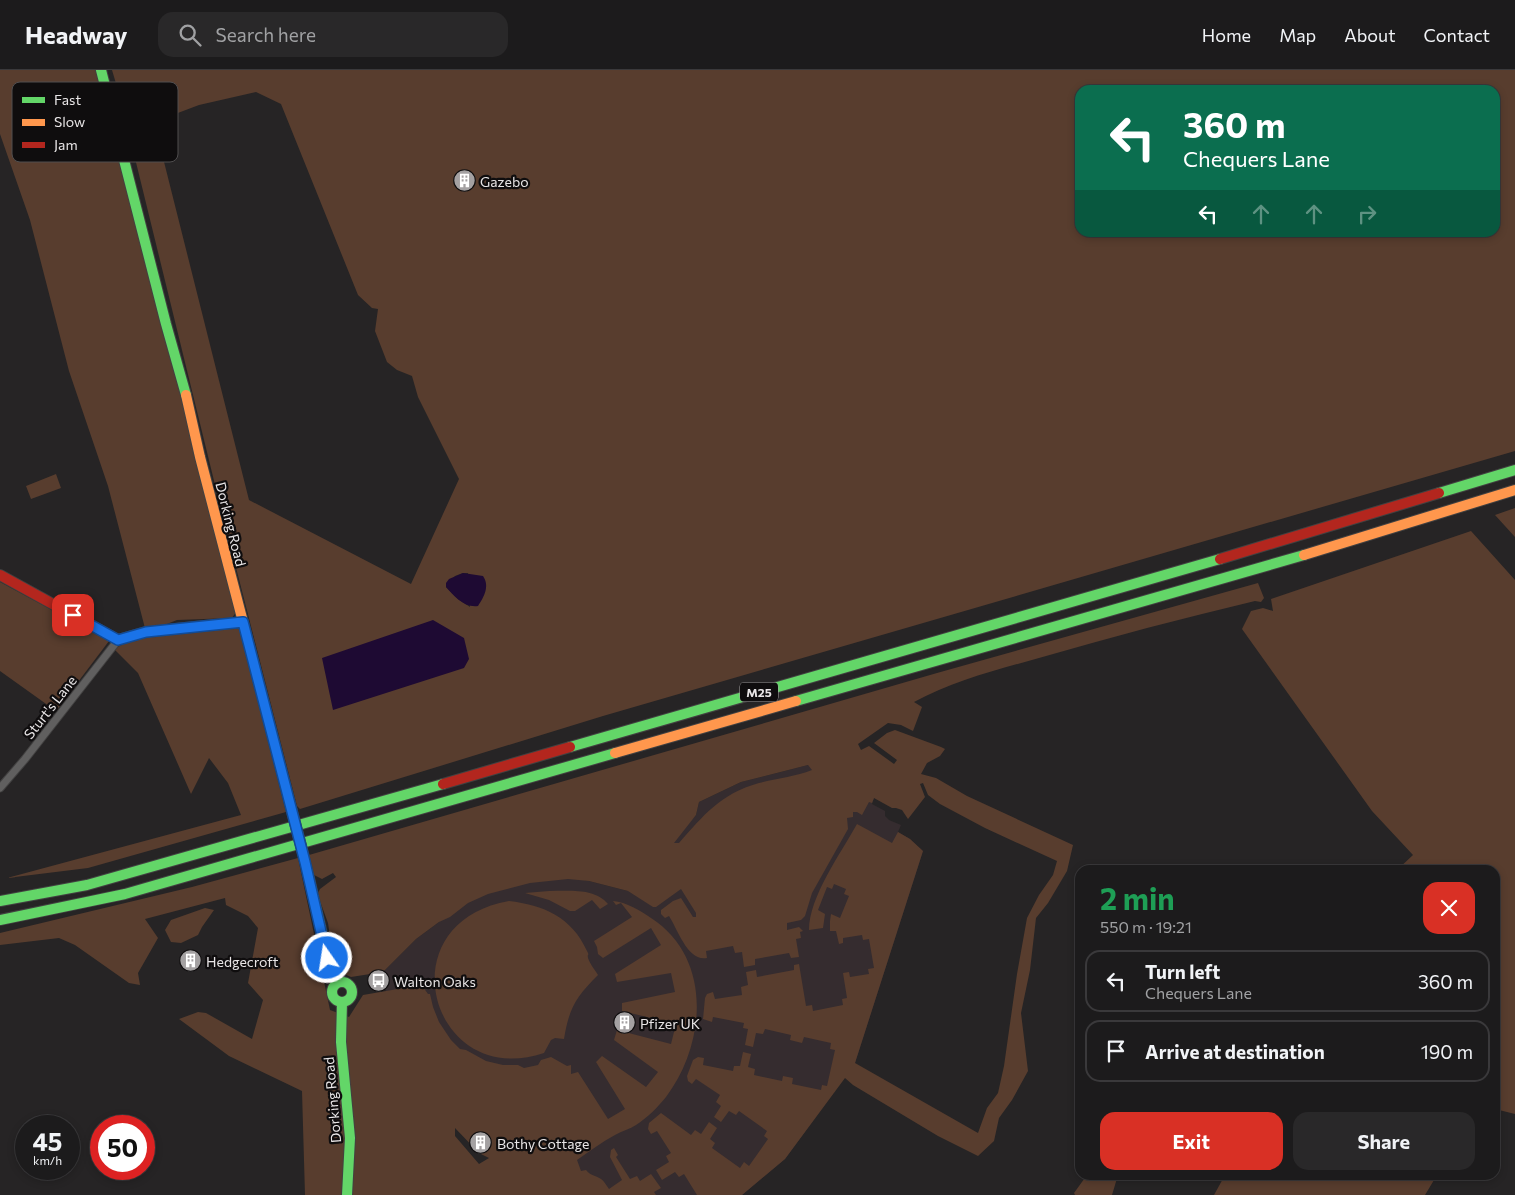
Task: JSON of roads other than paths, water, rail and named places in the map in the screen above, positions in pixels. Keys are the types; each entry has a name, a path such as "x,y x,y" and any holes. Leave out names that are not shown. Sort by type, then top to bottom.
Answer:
{"main road":[{"name":"Dorking Road","path":"125,162 185,390 200,458 305,862 331,972 336,983"},
{"name":"M25","path":"0,901 87,885 341,814 1318,531 1515,470"},
{"name":"M25","path":"0,920 135,891 1320,550 1515,490"},
{"path":"0,575 118,640 146,632 243,622"},
{"path":"340,982 347,983 352,990 350,998 342,1002 334,999 332,995 332,990 336,983 340,982"},
{"name":"Dorking Road","path":"342,1002 344,1012 341,1042 350,1138 347,1195"}],"street":[{"name":"Sturt's Lane","path":"0,788 118,640"}],"place":[{"name":"Gazebo","path":"464,181"},
{"name":"Hedgecroft","path":"190,961"},
{"name":"Walton Oaks","path":"378,981"},
{"name":"Pfizer UK","path":"624,1023"},
{"name":"Bothy Cottage","path":"481,1143"}]}
